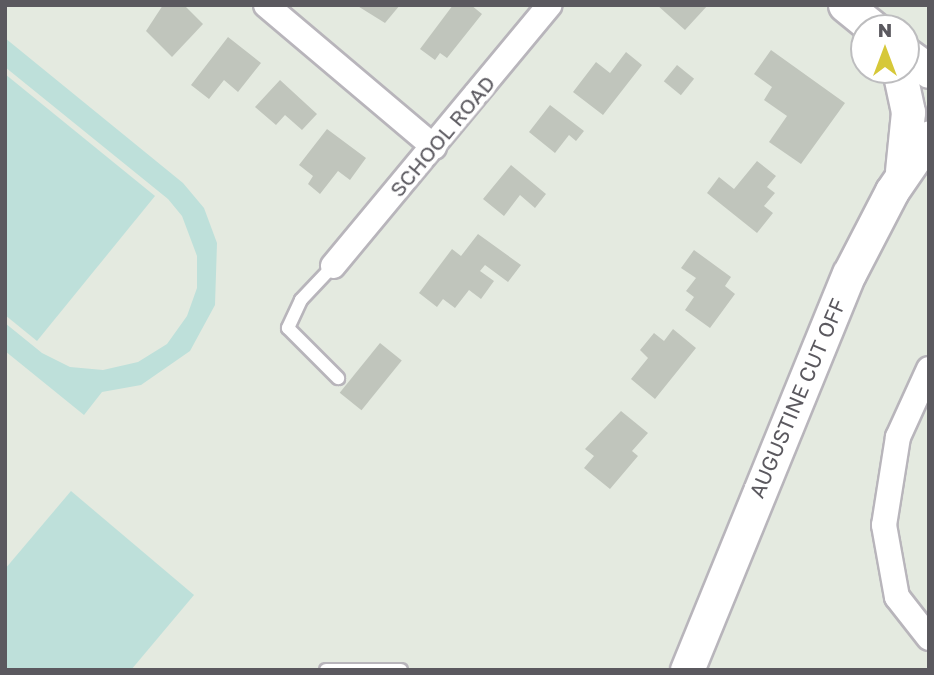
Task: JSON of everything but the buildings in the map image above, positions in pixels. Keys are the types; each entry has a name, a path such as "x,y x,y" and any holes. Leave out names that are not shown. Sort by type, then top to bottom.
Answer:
{"street":[{"path":"266,5 434,147"},
{"name":"SCHOOL ROAD","path":"333,266 550,5"},
{"path":"899,180 908,150 901,84"},
{"name":"AUGUSTINE CUT OFF","path":"687,670 805,373 899,180 929,136"},
{"path":"899,180 929,161"},
{"path":"929,369 898,437 884,525 897,597 929,638"}],"lane":[{"path":"333,266 301,300 288,328 338,378"},
{"path":"326,670 401,670"}],"shaded area":[{"path":"5,38 183,183 204,208 217,243 215,305 190,351 141,385 102,392 84,415 5,351 5,323 42,353 70,367 103,370 138,362 167,344 187,316 197,288 197,256 182,216 168,199 5,67"},
{"path":"5,74 155,196 37,341 5,315"},
{"path":"71,491 194,595 131,670 5,670 5,569"}]}
